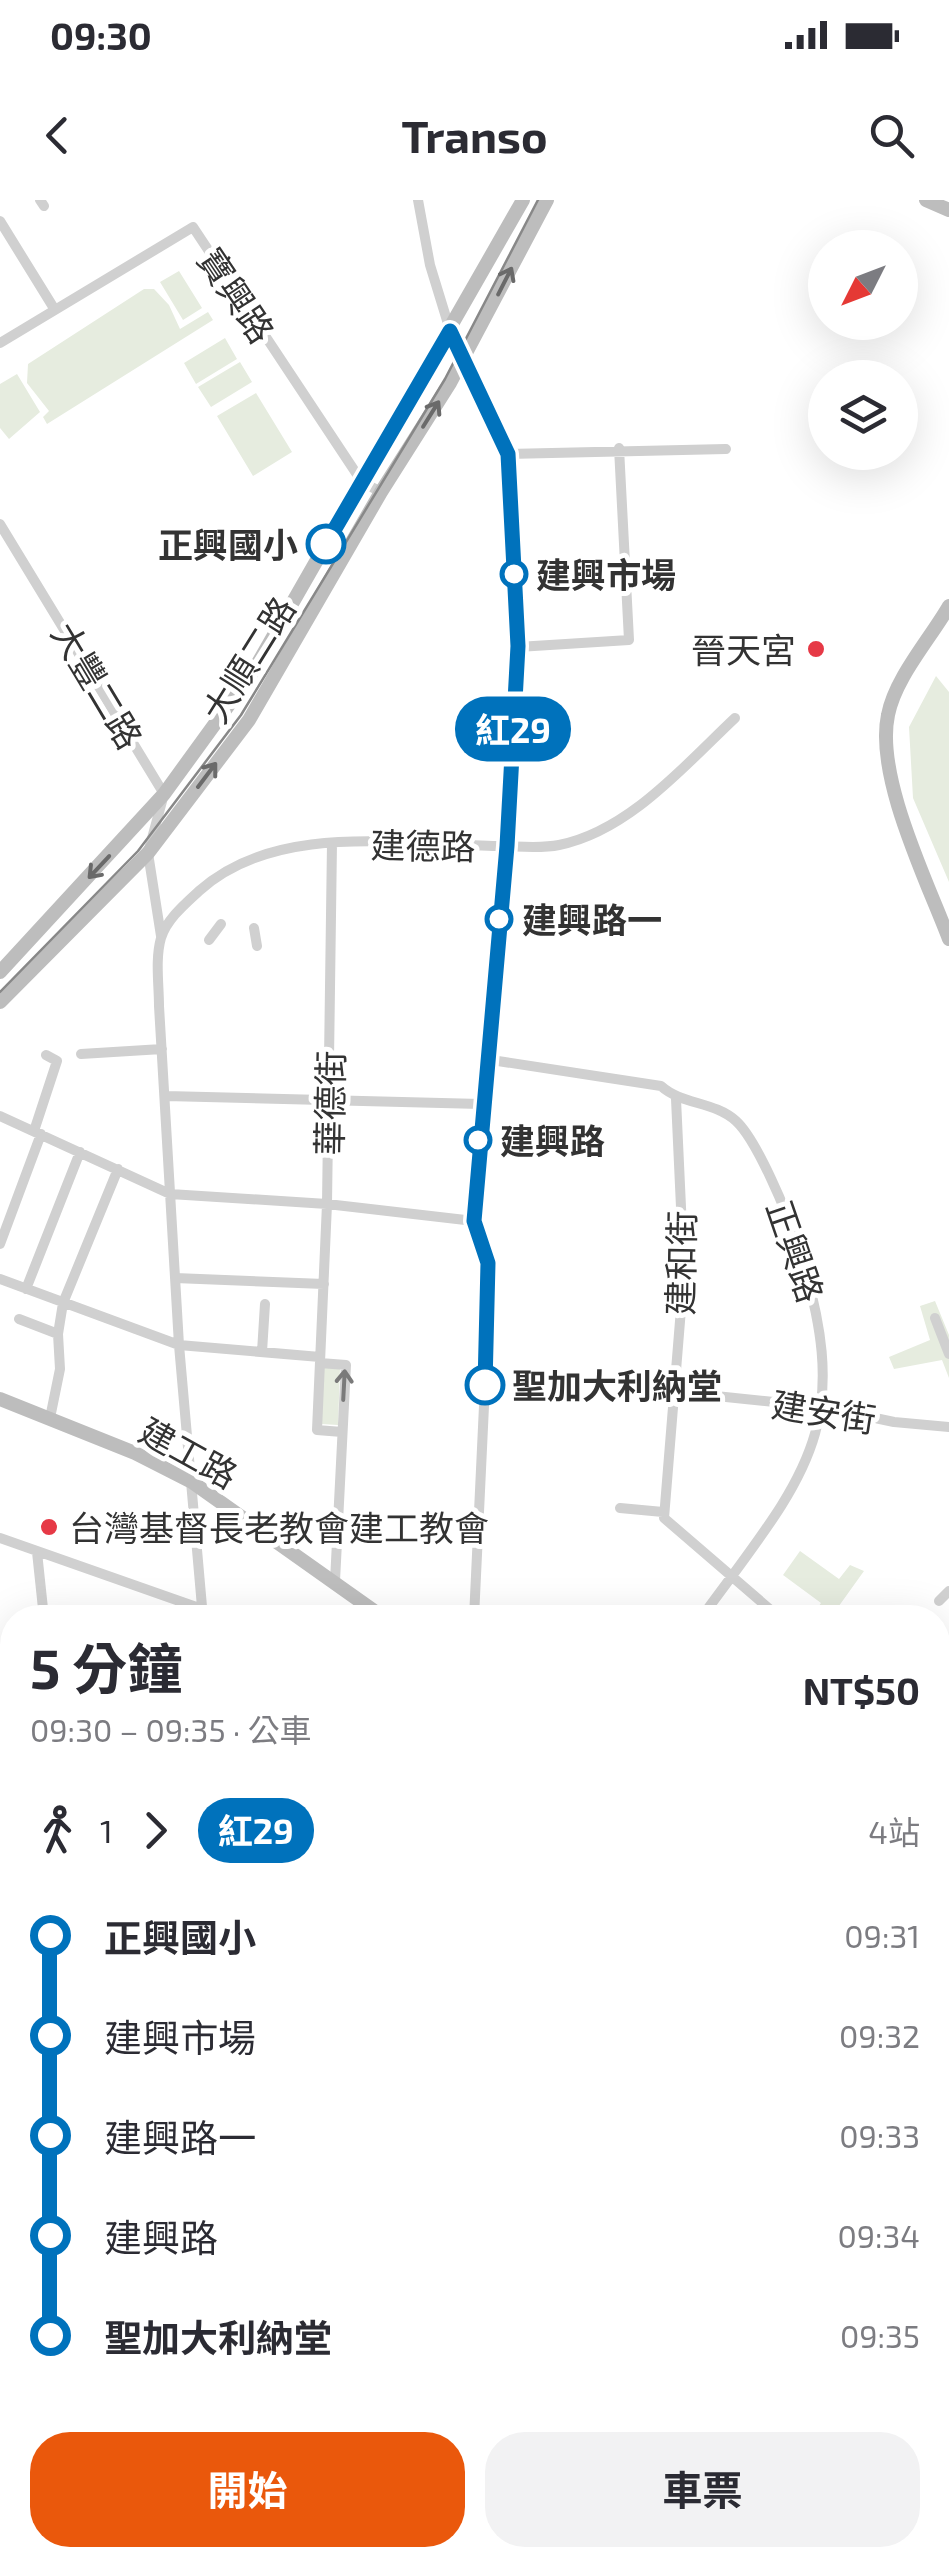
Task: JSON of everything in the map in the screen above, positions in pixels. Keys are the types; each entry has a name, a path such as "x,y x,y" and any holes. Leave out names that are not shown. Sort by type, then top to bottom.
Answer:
{"street":[{"path":"418,200 430,264 450,331 508,454 518,646 507,846 481,1104 474,1221 488,1263 475,1605"},
{"name":"大順二路","path":"0,972 164,794 254,670 524,200"},
{"name":"大順二路","path":"0,1002 148,853 249,720 380,492 462,362 547,200"},
{"path":"926,200 949,210"},
{"path":"0,221 55,310"},
{"name":"寶興路","path":"0,343 193,227 362,482 380,492"},
{"path":"508,454 620,448 726,449"},
{"path":"518,646 629,640 620,448"},
{"name":"大豐二路","path":"0,524 164,794"},
{"path":"949,606 898,690 888,714 886,734 897,805 949,939"},
{"name":"建德路","path":"162,936 184,905 209,882 247,859 277,849 332,843 558,846 602,828 664,785 735,718"},
{"path":"164,794 148,853 162,936 162,1049 170,1194 201,1605"},
{"name":"華德街","path":"332,843 327,1204 317,1430 342,1432"},
{"path":"209,940 221,924"},
{"path":"254,928 256,946"},
{"path":"80,1054 162,1049"},
{"path":"0,1244 57,1061 46,1054"},
{"name":"正興路","path":"485,1059 661,1086 676,1100 705,1105 736,1121 785,1207 824,1344 823,1407 808,1463 710,1605"},
{"path":"166,1096 481,1104"},
{"name":"建和街","path":"663,1512 684,1272 676,1100"},
{"path":"0,1116 170,1194 327,1204 474,1221"},
{"path":"26,1288 80,1152"},
{"path":"50,1418 60,1370 58,1334 64,1302 118,1169"},
{"path":"175,1278 324,1284"},
{"path":"0,1279 179,1345 346,1364 335,1582"},
{"path":"262,1352 265,1304"},
{"path":"935,1318 949,1354"},
{"path":"19,1319 58,1334"},
{"name":"建安街","path":"639,1388 823,1407 894,1422 949,1427"},
{"name":"建工路","path":"0,1398 135,1452 192,1482 366,1605"},
{"path":"620,1508 663,1512 765,1605"},
{"path":"0,1538 178,1605"},
{"path":"37,1552 43,1605"},
{"path":"940,1601 949,1591"}],"shaded area":[{"path":"179,271 202,308 183,320 160,282"},
{"path":"144,289 154,289 169,305 180,329 208,312 213,320 47,424 43,417 49,411 27,383 28,364"},
{"path":"225,338 237,359 196,384 184,363"},
{"path":"240,362 252,382 211,407 198,387"},
{"path":"17,374 40,412 9,439 0,428 0,384"},
{"path":"256,393 292,452 253,476 217,416"},
{"path":"936,676 949,692 949,882 913,798 909,727"},
{"path":"935,1301 949,1335 949,1378 942,1360 894,1369 889,1357 930,1340 920,1306"},
{"path":"323,1367 340,1368 338,1425 321,1424"},
{"path":"800,1551 839,1579 850,1565 864,1571 840,1605 820,1605 783,1575"}],"tram line":[{"path":"0,992 138,851 241,715 445,379 538,200"}],"bus line":[{"name":"紅29","path":"326,544 450,331 508,454 518,646 507,846 486,1044 474,1221 488,1263 485,1385"}],"place":[{"name":"正興國小","path":"326,544"},
{"name":"建興市場","path":"514,574"},
{"name":"晉天宮","path":"816,649"},
{"name":"建興路一","path":"499,919"},
{"name":"建興路","path":"478,1140"},
{"name":"聖加大利納堂","path":"485,1385"},
{"name":"台灣基督長老教會建工教會","path":"49,1527"}]}
